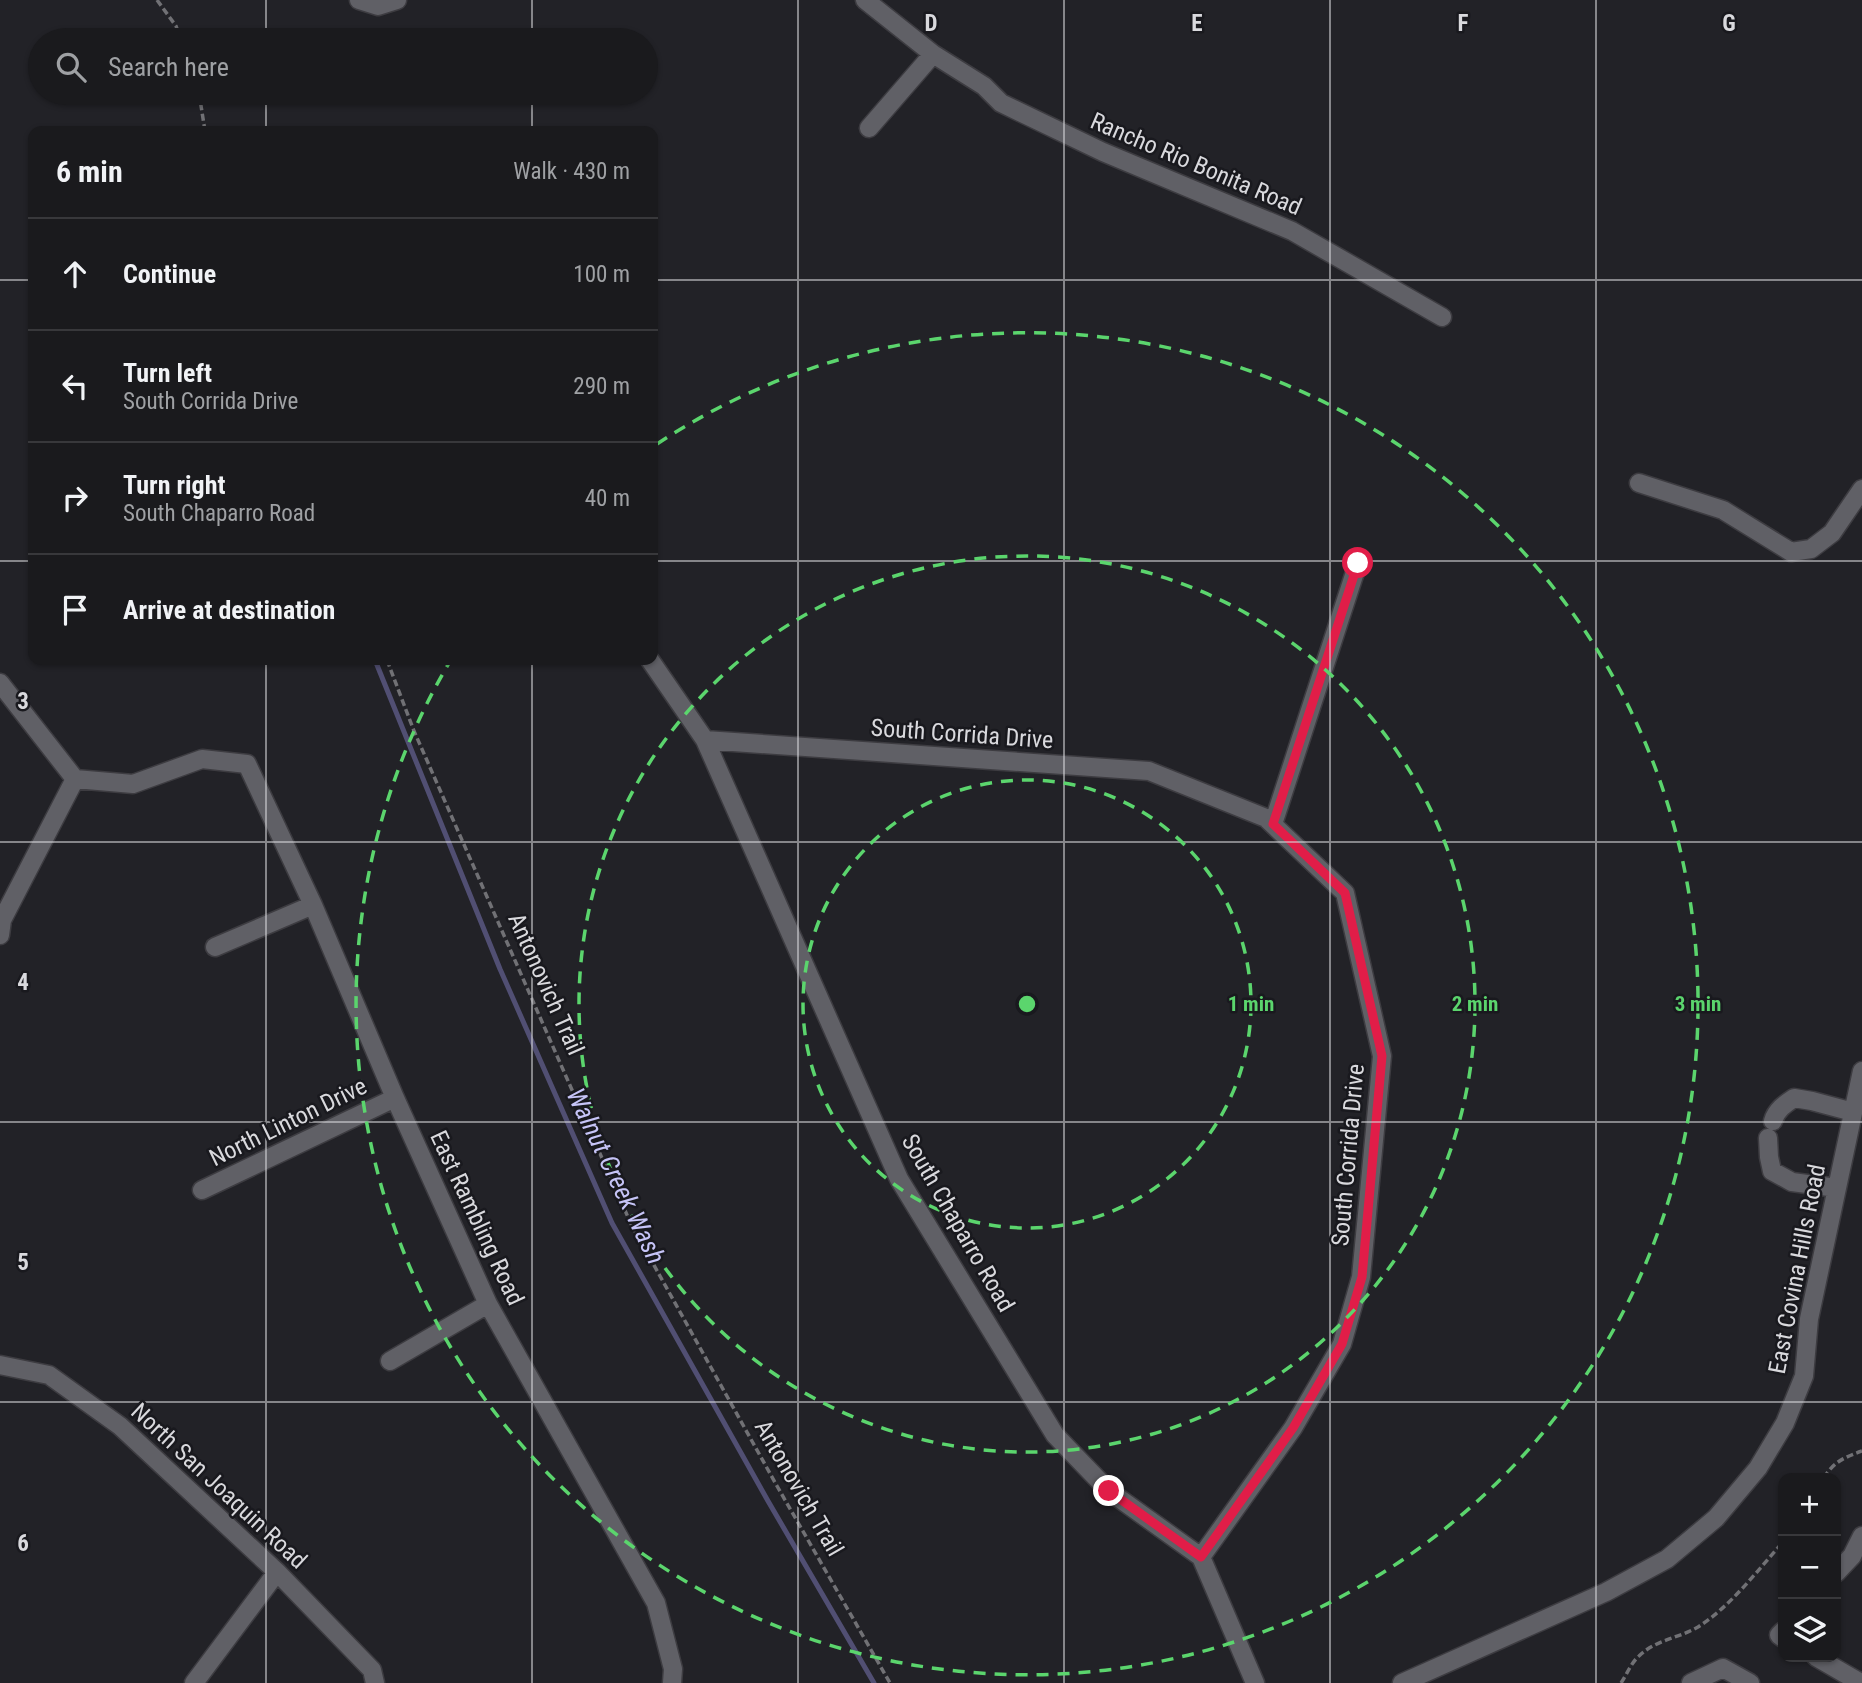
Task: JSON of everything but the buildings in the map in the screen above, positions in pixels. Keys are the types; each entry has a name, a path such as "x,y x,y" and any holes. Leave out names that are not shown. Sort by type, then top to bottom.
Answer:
{"street":[{"path":"359,0 378,6 397,0"},
{"name":"Rancho Rio Bonita Road","path":"865,0 933,54 984,86 1001,103 1103,152 1292,232 1442,317"},
{"path":"869,128 933,54"},
{"path":"1639,483 1723,510 1791,552 1811,549 1832,533 1862,489"},
{"path":"1273,824 1358,563"},
{"name":"South Chaparro Road","path":"653,665 705,740 899,1179 1055,1435 1109,1491 1201,1557"},
{"path":"0,683 75,779 2,920 0,935"},
{"name":"South Corrida Drive","path":"705,740 1149,771 1266,818 1345,893 1382,1056 1362,1277 1342,1344 1293,1428 1201,1557"},
{"name":"East Rambling Road","path":"75,779 133,784 202,759 247,764 313,905 488,1304 656,1603 673,1669 672,1683"},
{"path":"215,947 313,905"},
{"name":"East Covina Hills Road","path":"1402,1683 1606,1592 1667,1559 1716,1518 1758,1468 1785,1423 1804,1376 1810,1319 1862,1071"},
{"name":"North Linton Drive","path":"202,1190 396,1098"},
{"path":"1837,1188 1792,1182 1772,1171 1769,1157 1770,1129 1774,1115 1794,1098 1853,1112"},
{"path":"390,1361 488,1304"},
{"name":"North San Joaquin Road","path":"0,1365 49,1375 120,1426 277,1572 372,1670 375,1683"},
{"path":"1841,1568 1852,1556 1862,1536"},
{"path":"1201,1557 1255,1683"},
{"path":"194,1683 277,1572"},
{"path":"1825,1662 1861,1683"},
{"path":"1691,1683 1723,1668 1749,1683"}],"path":[{"path":"157,0 177,28"},
{"path":"201,105 204,126"},
{"name":"Antonovich Trail","path":"389,665 414,731 631,1224 890,1683"},
{"path":"1827,1473 1832,1465 1862,1451"},
{"path":"1621,1683 1631,1665 1645,1651 1697,1628 1715,1614 1778,1548"}],"waterway":[{"name":"Walnut Creek Wash","path":"377,665 500,969 612,1223 874,1683"}],"route":[{"path":"1109,1491 1201,1557 1293,1428 1342,1344 1362,1277 1382,1056 1345,893 1273,824 1358,563"}]}
